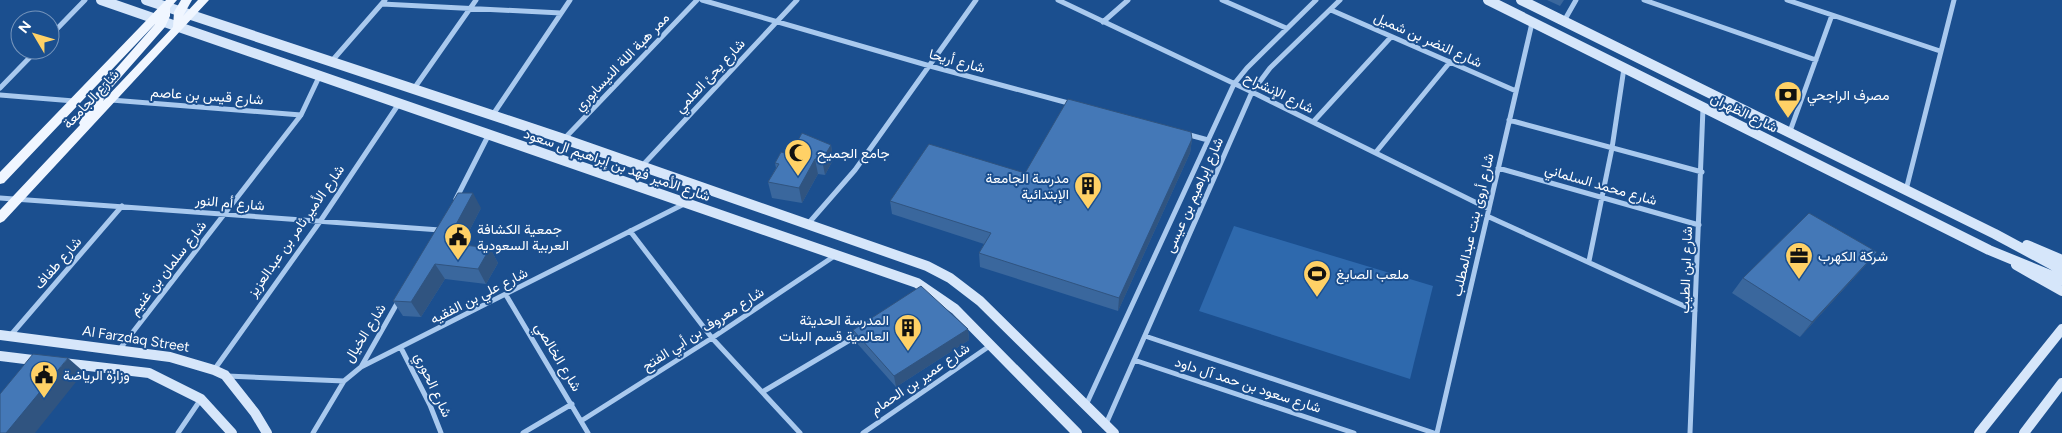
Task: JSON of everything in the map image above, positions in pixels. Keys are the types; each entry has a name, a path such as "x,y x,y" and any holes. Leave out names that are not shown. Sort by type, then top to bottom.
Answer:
{"main road":[{"name":"شارع الأمير فهد بن إبراهيم ال سعود","path":"101,0 398,105 687,203 917,284 922,292 956,309 1077,433"},
{"name":"شارع الأمير فهد بن إبراهيم ال سعود","path":"146,0 168,3 184,13 564,139 915,262 955,282 980,301 1114,433"},
{"path":"184,13 188,0"},
{"name":"شارع الجامعة","path":"0,218 178,27 184,13 204,0"},
{"name":"شارع الظهران","path":"1488,0 1989,250"},
{"name":"شارع الظهران","path":"1521,0 1789,134 1995,234"},
{"name":"شارع الجامعة","path":"0,180 158,20 168,3"},
{"path":"83,130 97,99 158,20"},
{"path":"1995,234 2062,260"},
{"path":"1995,234 2062,270"},
{"path":"1989,250 2062,280"},
{"path":"1989,250 2062,291"},
{"path":"1979,433 2062,328"},
{"name":"Al Farzdaq Street","path":"5,335 170,357 219,373"},
{"path":"0,356 150,373 201,399 232,433"},
{"path":"219,373 255,413 267,433"},
{"path":"2024,433 2062,384"}],"street":[{"path":"60,26 85,0"},
{"path":"413,90 476,0"},
{"path":"492,116 570,0"},
{"name":"ممر هبة اللة النيسابوري","path":"564,139 697,0"},
{"name":"شارع أريحا","path":"702,0 777,20 930,66 1074,104"},
{"name":"شارع يحئ العلمي","path":"641,167 796,0"},
{"path":"807,225 855,170 976,0"},
{"name":"شارع الإنشراح","path":"1058,0 1376,152 1489,209"},
{"path":"1103,22 1128,0"},
{"path":"1222,0 1286,28"},
{"path":"1086,405 1234,84 1286,28 1316,0"},
{"name":"شارع إبراهيم بن عيسى","path":"1106,424 1252,92 1270,68 1340,0"},
{"path":"1563,21 1576,0"},
{"path":"1644,0 1816,60"},
{"path":"1787,0 1940,51"},
{"path":"1906,190 1954,0"},
{"path":"330,62 383,2 561,13"},
{"name":"شارع النضر بن شميل","path":"1331,10 1516,90"},
{"path":"1789,134 1832,15"},
{"name":"شارع أروى بنت عبدالمطلب","path":"1436,433 1532,23"},
{"path":"1313,122 1391,37"},
{"path":"0,88 27,60"},
{"path":"1376,152 1450,62"},
{"path":"1588,261 1612,148 1624,68"},
{"name":"شارع سلمان بن غنيم","path":"118,350 301,115 319,76"},
{"path":"0,95 76,101"},
{"name":"شارع قيس بن عاصم","path":"111,100 301,115"},
{"name":"شارع الأمير ثامر بن عبدالعزيز","path":"219,373 398,105"},
{"name":"شارع ابن الطيب","path":"1690,433 1702,172 1703,108"},
{"path":"1510,120 1702,172"},
{"path":"1179,132 1208,140"},
{"path":"453,204 488,136"},
{"name":"شارع محمد السلماني","path":"1498,168 1699,225"},
{"name":"شارع أم النور","path":"0,198 122,206 319,223 440,230"},
{"name":"شارع علي بن الفقيه","path":"361,367 687,203"},
{"name":"شارع طفاف","path":"5,335 122,206"},
{"path":"1487,216 1695,311"},
{"path":"435,238 444,221"},
{"path":"630,231 712,338 764,391 800,433"},
{"name":"شارع معروف بن أبي الفتح","path":"581,421 712,338 836,255"},
{"name":"شارع الخالصي","path":"506,294 588,433"},
{"name":"شارع الخيال","path":"313,433 344,380 361,367 400,298"},
{"path":"764,391 862,332"},
{"path":"1145,336 1436,433"},
{"name":"شارع عمير بن الحمام","path":"863,433 992,345"},
{"name":"شارع الحوري","path":"402,348 430,405 441,433"},
{"name":"شارع سعود بن حمد آل داود","path":"1134,360 1354,433"},
{"path":"219,373 344,380"},
{"path":"178,433 201,399"},
{"path":"523,433 572,404"}],"shaded area":[{"name":"ملعب الصايغ","path":"1234,226 1433,286 1410,379 1199,311"}],"building":[{"name":"مدرسة الجامعة الإبتدائية","path":"1068,99 1191,132 1192,139 1119,298 979,253 991,233 890,201 929,144 1025,173"},
{"path":"802,133 831,145 822,160 815,159 799,188 768,182 779,164 775,163 781,152 785,153 792,141 797,142"},
{"path":"458,193 473,193 446,243 490,248 478,269 435,264 411,302 393,301"},
{"name":"شركة الكهرب","path":"1809,213 1877,252 1812,322 1743,278"},
{"name":"المدرسة الحديثة العالمية قسم البنات","path":"921,286 968,329 894,376 853,330"},
{"path":"33,354 68,358 6,433 0,433 0,394"}],"place":[{"name":"مصرف الراجحي","path":"1788,119"},
{"name":"جامع الجميح","path":"798,177"},
{"name":"مدرسة الجامعة الإبتدائية","path":"1088,210"},
{"name":"جمعية الكشافة العربية السعودية","path":"458,261"},
{"name":"شركة الكهرب","path":"1799,280"},
{"name":"ملعب الصايغ","path":"1317,298"},
{"name":"المدرسة الحديثة العالمية قسم البنات","path":"908,352"},
{"name":"وزارة الرياضة","path":"44,399"}]}
